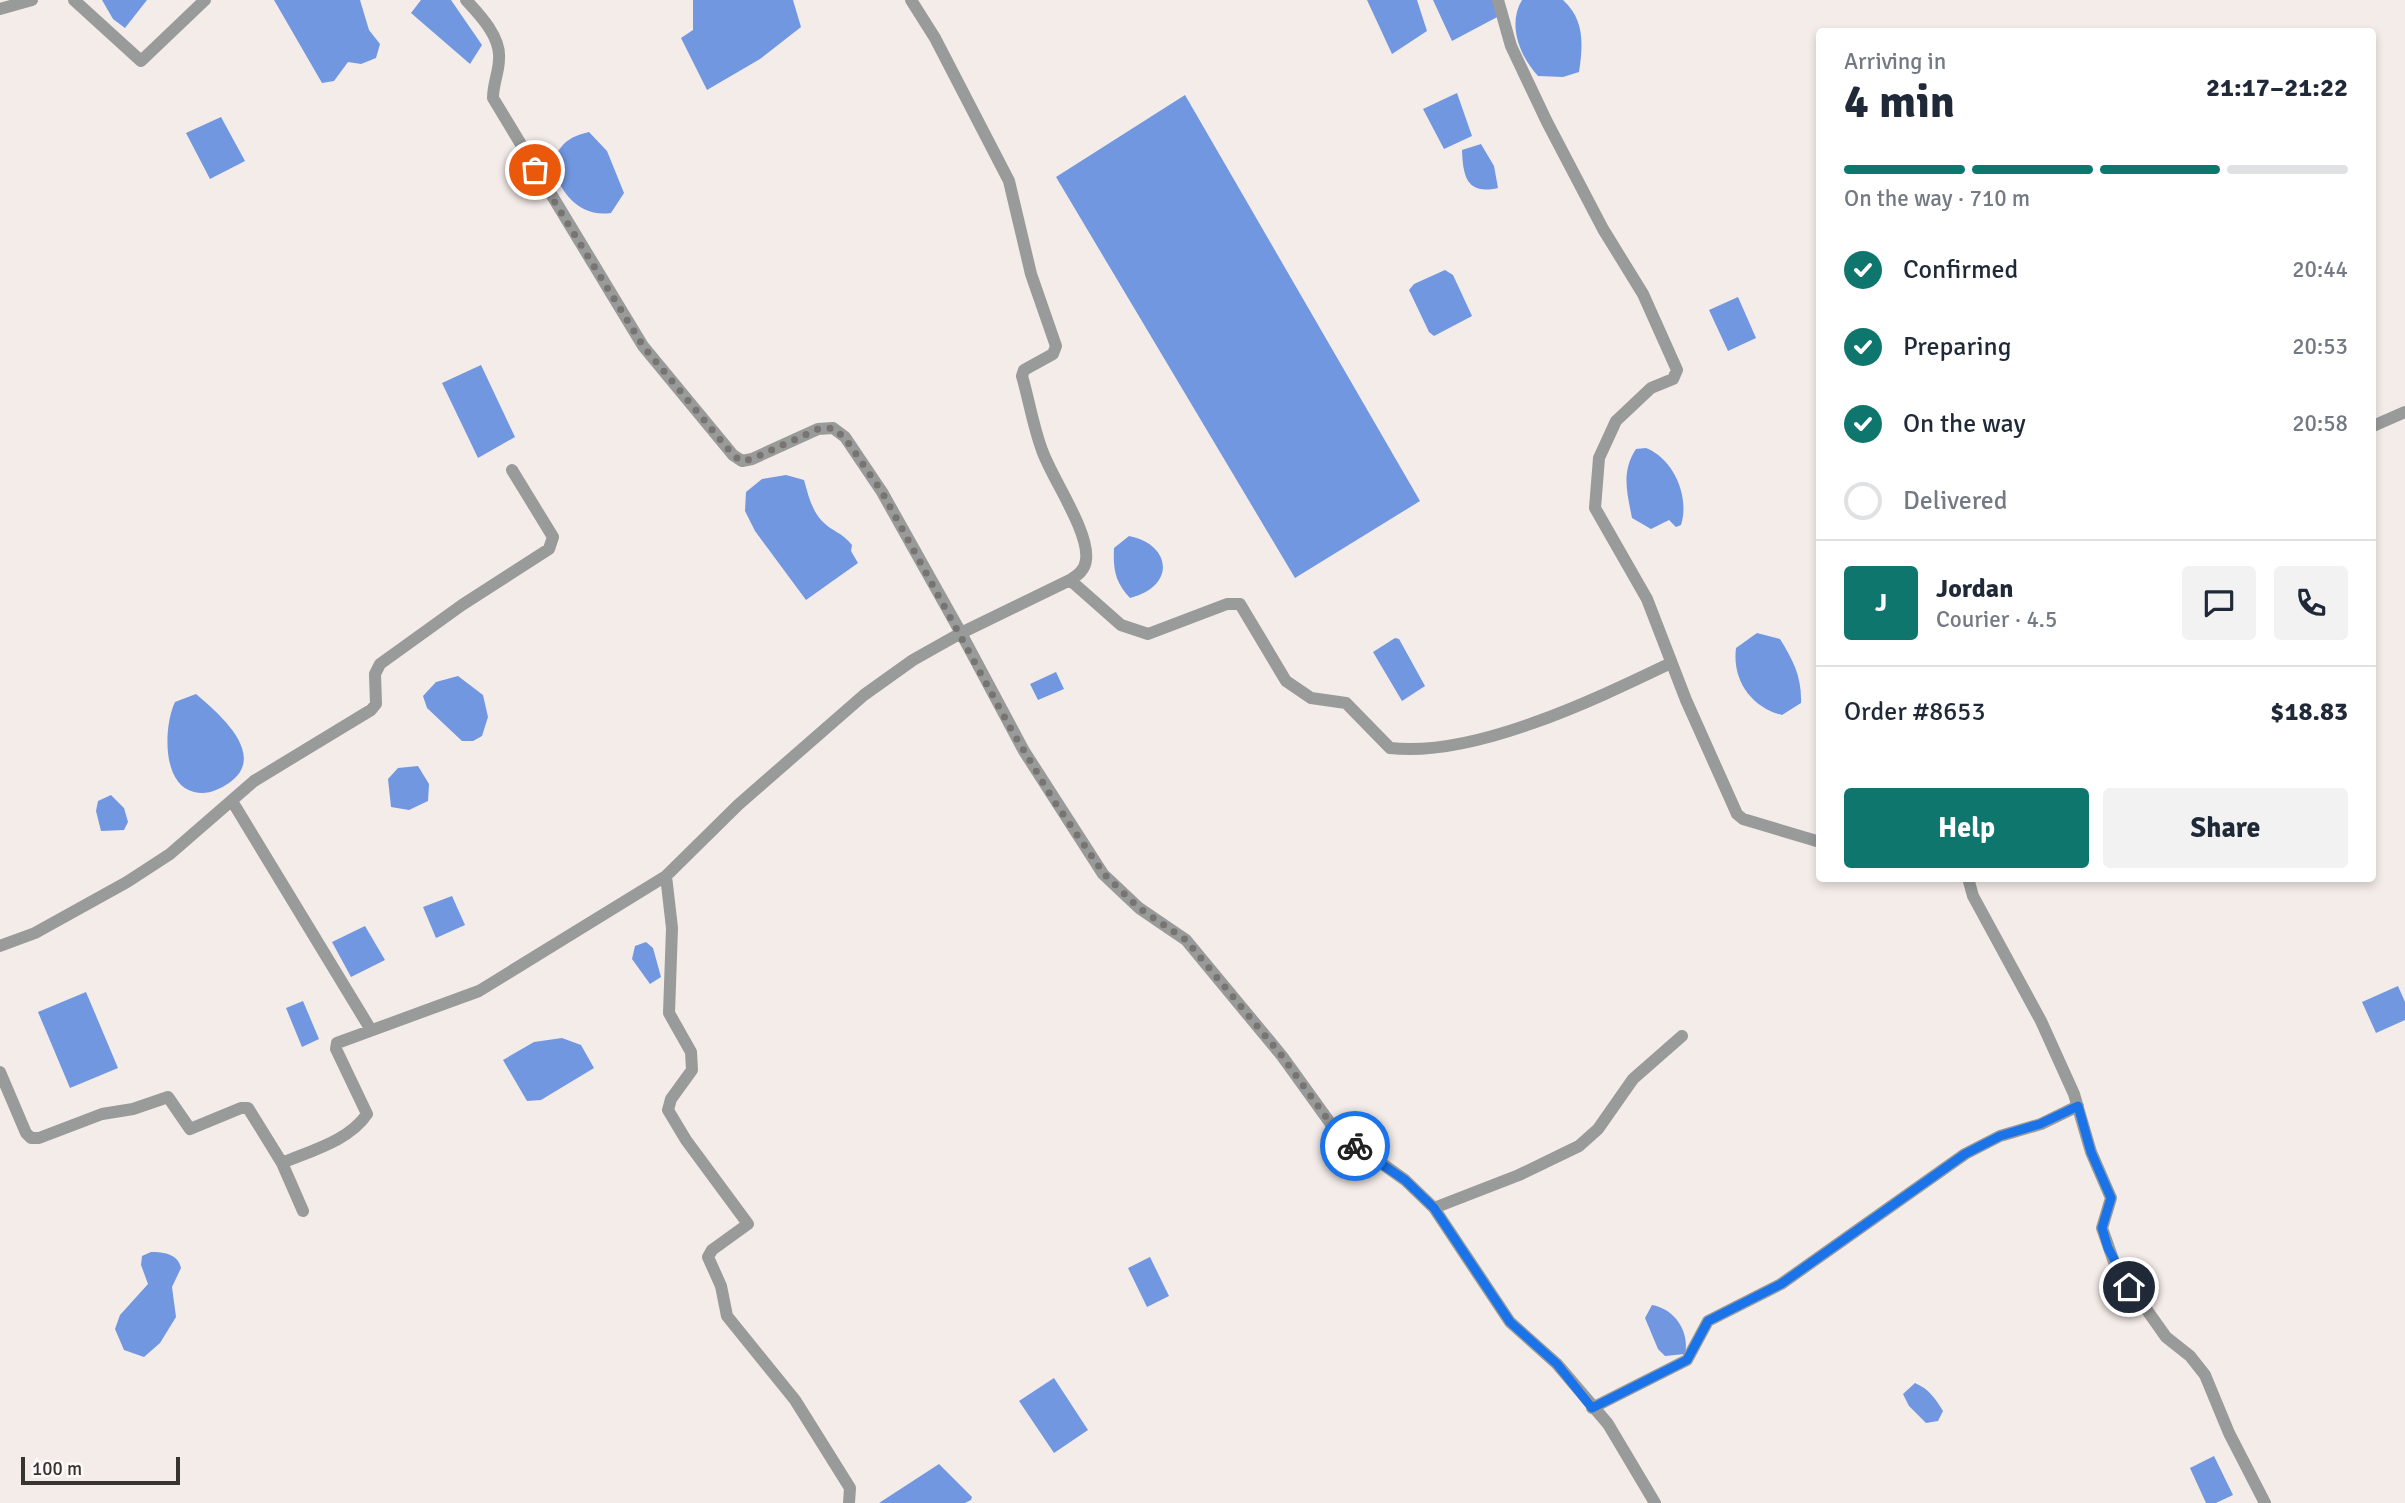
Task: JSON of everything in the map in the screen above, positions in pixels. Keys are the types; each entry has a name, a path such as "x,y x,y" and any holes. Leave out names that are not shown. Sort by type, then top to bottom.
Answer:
{"street":[{"path":"0,9 32,0"},
{"path":"74,0 141,61 205,0"},
{"path":"466,0 496,39 499,59 493,78 493,99 643,346 733,455 741,461 752,459 818,429 833,428 845,438 882,492 1024,751 1104,874 1139,908 1186,940 1282,1056 1336,1131 1405,1180 1434,1208 1510,1322 1557,1364 1608,1424 1655,1503"},
{"path":"282,1163 333,1141 365,1118 366,1109 336,1049 342,1040 479,991 666,876 738,805 864,695 913,660 1082,572 1087,561 1085,547 1042,452 1022,376 1024,370 1053,354 1056,346 1031,274 1010,181 935,38 911,0"},
{"path":"1498,0 1511,46 1547,122 1603,229 1643,294 1677,370 1673,379 1651,388 1616,421 1599,458 1595,508 1647,599 1671,663 1737,814 1743,819 1816,841"},
{"path":"2376,425 2405,412"},
{"path":"0,946 35,933 127,882 170,853 254,781 371,710 376,704 374,674 380,664 549,549 553,544 553,537 512,470"},
{"path":"1070,580 1121,625 1148,634 1227,604 1240,604 1286,681 1311,698 1346,703 1390,748 1435,747 1504,732 1671,663"},
{"path":"232,801 371,1030"},
{"path":"666,876 672,928 669,1013 691,1052 692,1070 671,1099 668,1110 748,1224 712,1250 708,1257 721,1286 727,1315 795,1400 850,1488 849,1503"},
{"path":"1969,882 1973,896 2041,1021 2078,1106 2091,1152 2111,1198 2102,1228 2115,1265 2166,1337 2190,1356 2205,1375 2229,1433 2264,1503"},
{"path":"1434,1208 1519,1175 1579,1146 1598,1129 1633,1079 1682,1037"},
{"path":"0,1072 26,1133 31,1138 39,1138 102,1114 133,1109 168,1097 190,1129 241,1108 248,1108 282,1163 303,1211"},
{"path":"1592,1408 1687,1360 1708,1321 1781,1284 1965,1154 2000,1136 2040,1124 2078,1106"}],"water":[{"path":"102,0 147,0 125,28 113,19"},
{"path":"274,0 360,0 369,30 380,44 376,58 361,64 348,62 334,81 322,83"},
{"path":"421,0 451,0 482,45 470,64 411,13"},
{"path":"693,0 793,0 801,27 760,59 707,90 681,38 693,30"},
{"path":"1367,0 1417,0 1427,31 1392,54"},
{"path":"1433,0 1492,0 1501,15 1452,41"},
{"path":"1522,0 1563,0 1570,8 1581,33 1579,72 1563,77 1538,76 1521,50 1518,40 1516,20"},
{"path":"1457,93 1472,136 1444,149 1423,109"},
{"path":"1185,95 1420,501 1295,578 1056,177"},
{"path":"221,117 245,161 210,179 186,133"},
{"path":"589,132 607,151 624,193 611,213 589,211 580,207 559,183 552,162 566,142"},
{"path":"1481,144 1494,166 1498,188 1479,189 1469,182 1466,176 1462,150"},
{"path":"1445,270 1453,275 1472,316 1434,336 1429,332 1409,290 1414,284"},
{"path":"1738,297 1756,338 1728,351 1709,310"},
{"path":"481,365 515,437 478,458 442,383"},
{"path":"1646,448 1665,461 1677,480 1683,503 1681,525 1676,527 1669,520 1651,529 1632,518 1626,482 1628,466 1636,449"},
{"path":"786,475 804,480 815,512 825,524 852,545 851,551 858,563 806,600 755,531 745,511 746,492 762,479"},
{"path":"1129,536 1143,540 1153,547 1163,566 1156,584 1130,598 1118,581 1114,556 1114,548"},
{"path":"1757,633 1780,639 1798,677 1801,703 1782,715 1761,706 1753,699 1737,671 1736,648"},
{"path":"1395,638 1399,639 1425,686 1402,701 1373,652"},
{"path":"1056,672 1064,689 1038,700 1030,684"},
{"path":"458,676 483,695 488,717 482,736 473,741 462,741 427,708 423,696 436,682"},
{"path":"196,694 236,735 244,760 240,772 229,783 204,793 183,787 176,778 168,753 167,738 175,702"},
{"path":"418,766 429,784 428,801 409,810 391,807 388,779 398,768"},
{"path":"111,795 124,808 128,822 124,830 101,831 96,811 98,801"},
{"path":"452,896 465,925 436,938 423,907"},
{"path":"365,926 385,960 351,977 332,942"},
{"path":"646,942 653,948 661,977 650,984 632,959 635,946"},
{"path":"2398,986 2405,1002 2405,1020 2376,1033 2362,1002"},
{"path":"86,992 118,1068 70,1088 38,1012"},
{"path":"303,1001 319,1039 302,1047 286,1008"},
{"path":"562,1038 581,1045 594,1068 541,1100 527,1101 503,1060 534,1042"},
{"path":"151,1252 174,1257 181,1268 172,1287 176,1317 160,1343 144,1357 124,1350 115,1329 120,1315 148,1284 141,1265 142,1256"},
{"path":"1150,1257 1169,1296 1147,1307 1128,1268"},
{"path":"1652,1305 1668,1311 1679,1323 1685,1338 1685,1354 1665,1356 1658,1349 1645,1318"},
{"path":"1054,1378 1088,1430 1054,1453 1019,1401"},
{"path":"1915,1383 1931,1394 1943,1411 1938,1421 1926,1423 1909,1406 1903,1394"},
{"path":"2214,1456 2233,1495 2216,1503 2206,1503 2190,1468"},
{"path":"939,1464 972,1497 971,1500 965,1503 879,1503"}],"way so far":[{"path":"535,170 643,346 733,455 741,461 752,459 818,429 833,428 845,438 882,492 1024,751 1054,801 1104,874 1139,908 1186,940 1282,1056 1336,1131 1355,1146"}],"route":[{"path":"1355,1146 1405,1180 1434,1208 1460,1251 1510,1322 1557,1364 1592,1408 1687,1360 1708,1321 1781,1284 1965,1154 2000,1136 2040,1124 2078,1106 2091,1152 2111,1198 2102,1228 2115,1265 2129,1287"}]}
